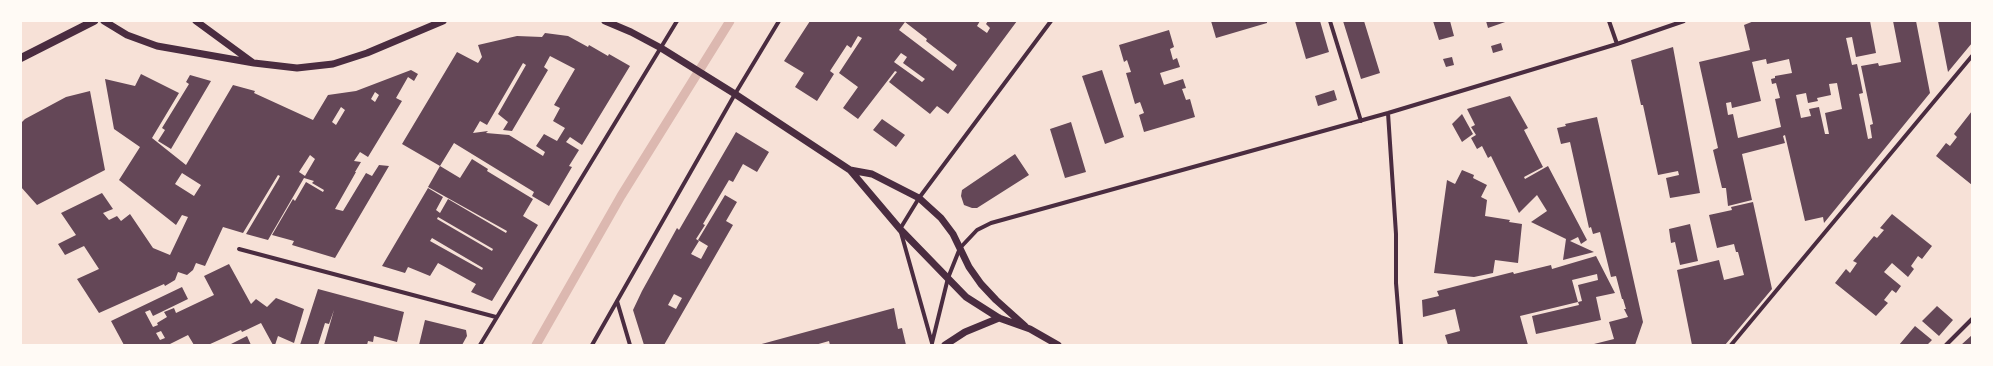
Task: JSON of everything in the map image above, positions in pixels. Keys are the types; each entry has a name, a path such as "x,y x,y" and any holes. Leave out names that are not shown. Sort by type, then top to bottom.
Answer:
{"main road":[{"path":"21,58 94,21"}],"street":[{"path":"104,21 126,35 157,46 254,63 297,68 333,64 367,53 443,21"},
{"path":"196,21 254,63"},
{"path":"604,21 631,32 671,54 735,94 850,170 900,229 966,297 999,318 1030,330 1058,345"},
{"path":"480,345 677,21"},
{"path":"592,345 735,94 779,21"},
{"path":"932,344 900,229 918,198 1051,21"},
{"path":"1330,21 1361,121"},
{"path":"1610,21 1617,44"},
{"path":"932,344 948,278 960,248 977,230 990,223 1361,121 1617,44 1684,21"},
{"path":"1731,345 1972,56"},
{"path":"1388,113 1396,234 1396,283 1401,345"},
{"path":"850,170 872,174 918,198 941,218 960,248 969,267 981,284 996,300 1030,330"},
{"path":"239,249 496,317"},
{"path":"617,301 630,345"},
{"path":"945,345 965,332 999,318"},
{"path":"1946,345 1972,320"}],"building":[{"path":"810,21 980,21 977,26 987,33 990,28 986,24 988,21 1017,21 948,114 937,106 930,114 889,82 897,72 895,71 858,119 843,108 858,87 839,73 862,38 858,36 851,48 847,45 830,71 834,74 817,101 795,87 804,73 784,61","holes":["905,22 927,39 926,41 957,65 953,71 899,30","901,53 907,57 903,63 925,79 922,82 894,62"]},
{"path":"1211,21 1267,21 1267,23 1216,38"},
{"path":"1295,21 1320,21 1329,52 1306,59"},
{"path":"1343,21 1364,21 1380,73 1361,79"},
{"path":"1433,21 1450,21 1454,36 1439,40"},
{"path":"1486,21 1508,21 1488,28"},
{"path":"1754,21 1870,21 1876,53 1856,57 1852,37 1846,38 1852,65 1857,64 1863,93 1859,94 1868,139 1872,138 1870,125 1873,124 1861,66 1878,63 1879,66 1901,62 1893,21 1916,21 1930,93 1824,223 1823,217 1805,221 1785,135 1783,136 1785,143 1742,154 1752,200 1728,206 1726,188 1722,188 1713,150 1718,148 1699,62 1750,50 1744,25","holes":["1766,59 1767,64 1789,59 1792,73 1775,76 1775,78 1771,79 1772,84 1776,83 1780,98 1775,99 1781,127 1738,138 1733,114 1728,115 1726,103 1731,102 1732,108 1761,101 1752,62","1837,83 1842,109 1825,113 1829,134 1825,134 1819,107 1809,109 1811,116 1801,118 1796,95 1806,93 1808,103 1818,101 1817,98 1831,95 1829,84"]},
{"path":"1938,21 1972,21 1972,43 1948,72"},
{"path":"1169,30 1174,47 1170,49 1173,60 1177,58 1180,67 1160,73 1164,85 1183,79 1186,88 1182,89 1186,100 1190,99 1195,117 1144,132 1139,115 1144,113 1140,102 1135,104 1126,73 1131,72 1127,60 1124,62 1119,45"},
{"path":"545,33 568,36 588,47 589,45 608,56 609,54 630,66 582,145 570,137 566,142 579,150 569,166 572,167 549,206 532,196 534,192 454,143 440,166 402,144 457,52 478,63 482,57 478,45 517,36 542,37","holes":["550,56 575,69 554,105 560,108 553,121 565,128 557,141 544,134 536,146 545,152 543,156 509,135 486,133 488,131 473,133 480,121 487,125 523,63 526,65 498,114 508,122 503,130 512,131 548,70 544,67"]},
{"path":"1501,43 1503,50 1493,53 1491,46"},
{"path":"1673,47 1700,193 1670,198 1666,178 1679,175 1678,171 1658,175 1643,105 1641,105 1631,60"},
{"path":"1452,57 1454,65 1446,67 1443,59"},
{"path":"411,70 418,74 414,81 408,77 396,98 402,101 368,157 360,152 354,161 361,162 335,209 343,211 366,173 372,176 379,165 389,166 335,258 292,245 294,241 272,235 293,199 295,201 306,182 323,192 324,190 312,183 314,181 304,178 268,240 246,234 278,180 280,176 278,175 243,233 223,227 205,266 196,263 193,270 187,275 178,272 175,280 165,286 164,284 99,313 77,279 99,269 84,246 65,255 58,244 76,235 61,213 102,193 113,209 103,213 109,220 117,216 121,221 130,214 153,248 170,255 188,217 182,215 176,225 119,180 140,147 114,129 105,79 135,86 141,74 179,93 152,138 186,165 233,85 255,91 254,93 313,120 328,95 356,91","holes":["375,92 379,95 375,102 371,99","341,107 345,110 336,125 332,122","310,155 315,159 305,176 299,172","182,173 201,185 194,196 175,184"]},
{"path":"1102,70 1124,137 1105,144 1082,76"},
{"path":"190,75 211,81 171,149 158,141 165,130 162,128 189,84 186,82"},
{"path":"1334,90 1337,100 1318,106 1315,96"},
{"path":"90,91 105,170 37,205 21,187 21,123 25,119 66,97"},
{"path":"1510,96 1528,128 1524,130 1543,167 1524,177 1525,179 1548,166 1587,240 1581,244 1578,237 1570,241 1594,252 1563,260 1566,239 1531,222 1547,211 1537,195 1519,213 1491,156 1488,158 1482,146 1477,149 1471,138 1476,135 1471,127 1475,125 1467,109"},
{"path":"1972,111 1972,185 1936,156 1946,143 1950,146 1957,137 1954,134"},
{"path":"1462,114 1473,134 1462,142 1452,124"},
{"path":"1597,117 1643,322 1635,345 1590,345 1614,339 1609,322 1628,317 1624,309 1626,309 1616,276 1611,277 1600,232 1593,234 1591,227 1589,228 1570,142 1561,144 1557,128 1566,126 1565,124"},
{"path":"882,119 905,135 896,147 873,130"},
{"path":"1071,122 1086,172 1065,178 1050,129"},
{"path":"736,132 769,152 757,172 743,164 733,182 729,180 703,224 705,225 696,239 699,241 691,254 701,259 708,246 698,240 725,195 737,202 726,221 733,225 664,345 644,345 633,310 677,228 679,230","holes":["674,294 682,298 676,309 668,305"]},
{"path":"1015,154 1029,175 977,208 964,205 961,196 962,190"},
{"path":"472,159 488,169 487,171 533,199 523,216 538,225 492,301 471,292 476,284 438,263 430,276 408,267 405,273 382,266 428,188 443,197 436,210 440,213 448,199 506,233 507,231 428,187 440,166 460,178","holes":["438,217 493,249 492,251 437,219","432,238 483,268 482,270 430,241"]},
{"path":"1462,170 1474,175 1473,178 1487,185 1481,197 1487,200 1485,216 1510,220 1509,222 1522,224 1518,263 1495,260 1493,273 1474,277 1434,273 1447,180 1455,184"},
{"path":"1753,202 1772,289 1725,345 1692,345 1677,270 1719,260 1724,280 1744,275 1738,252 1736,252 1734,244 1717,248 1709,215 1732,210 1731,207"},
{"path":"1892,214 1932,246 1922,259 1918,256 1911,266 1914,269 1908,277 1892,263 1884,272 1901,286 1896,293 1892,290 1884,300 1888,303 1876,316 1835,283 1846,269 1850,273 1857,263 1853,261 1874,236 1877,238 1884,230 1880,228"},
{"path":"1690,224 1698,261 1680,265 1675,242 1671,243 1669,229"},
{"path":"1596,256 1615,293 1596,297 1601,320 1536,334 1532,316 1579,305 1578,302 1520,316 1528,345 1448,345 1445,335 1460,331 1455,309 1423,317 1422,300 1439,296 1437,291 1513,272 1514,274 1551,265 1552,269","holes":["1597,274 1598,280 1578,285 1582,301 1578,302 1572,280"]},
{"path":"229,264 251,304 256,299 267,307 276,298 304,309 294,343 278,336 275,345 273,345 261,323 242,332 241,330 208,345 194,345 188,335 168,345 124,345 111,321 182,287 188,299 153,316 150,310 145,312 153,327 158,325 157,323 167,317 164,312 174,308 176,313 214,295 204,276","holes":["161,331 165,338 160,340 156,333"]},
{"path":"318,289 404,312 397,342 374,336 373,342 368,341 367,345 324,345 334,310 329,324 325,323 318,345 300,345"},
{"path":"1937,306 1953,320 1939,336 1922,321"},
{"path":"894,308 898,329 902,328 906,345 830,345 829,341 815,345 758,345"},
{"path":"425,320 466,330 467,336 462,345 419,345"},
{"path":"1915,326 1932,340 1927,345 1899,345"},
{"path":"1972,335 1972,345 1961,345"},
{"path":"247,336 251,345 229,345"}],"waterway":[{"path":"536,345 621,196 730,21"}]}
